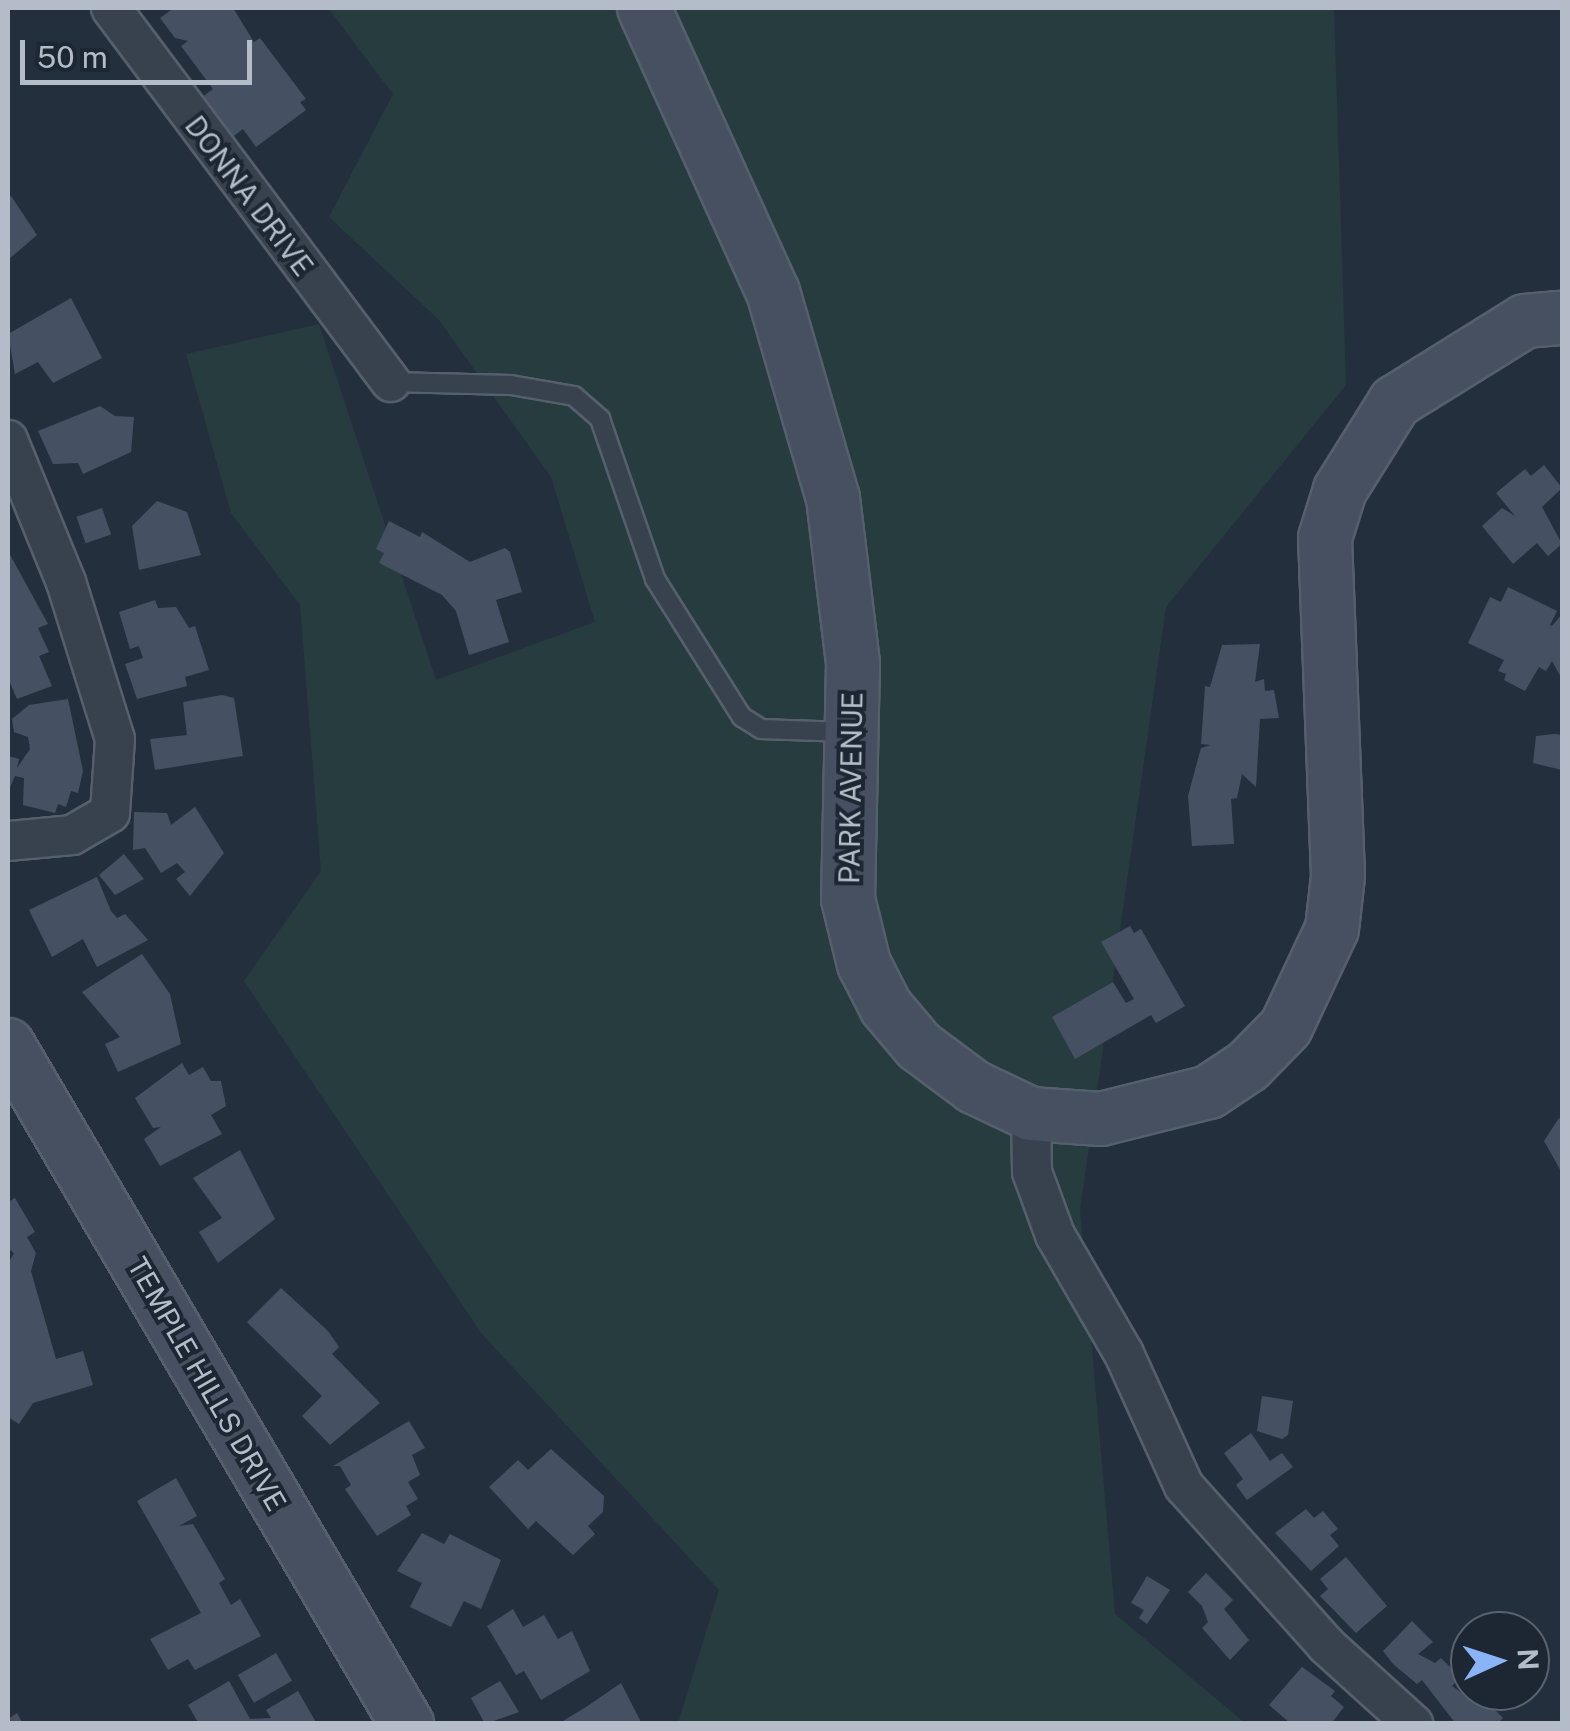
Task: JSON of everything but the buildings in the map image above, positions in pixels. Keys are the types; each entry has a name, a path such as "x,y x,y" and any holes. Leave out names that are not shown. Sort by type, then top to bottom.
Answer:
{"main road":[{"name":"PARK AVENUE","path":"644,8 773,292 809,408 847,581 853,732 848,899 864,964 886,1007 920,1046 974,1087 1031,1114 1101,1119 1192,1098 1248,1066 1286,1027 1332,929 1338,876 1326,538 1340,490 1395,402 1525,321 1562,318"},
{"name":"TEMPLE HILLS DRIVE","path":"8,1045 407,1724"}],"street":[{"name":"DONNA DRIVE","path":"111,8 391,382"},
{"path":"8,440 66,582 115,739 110,814 72,835 8,842"},
{"path":"1031,1114 1032,1172 1056,1235 1124,1354 1184,1486 1326,1644 1413,1724"}],"lane":[{"path":"391,382 511,385 574,396 600,419 655,579 742,717 761,729 853,732"}],"green space":[{"path":"328,8 1334,8 1346,385 1166,607 1080,1210 1115,1614 1245,1723 678,1723 719,1590 482,1334 244,981 321,871 300,605 231,513 186,354 319,324 436,680 595,622 551,477 439,320 329,217 393,94"}]}
